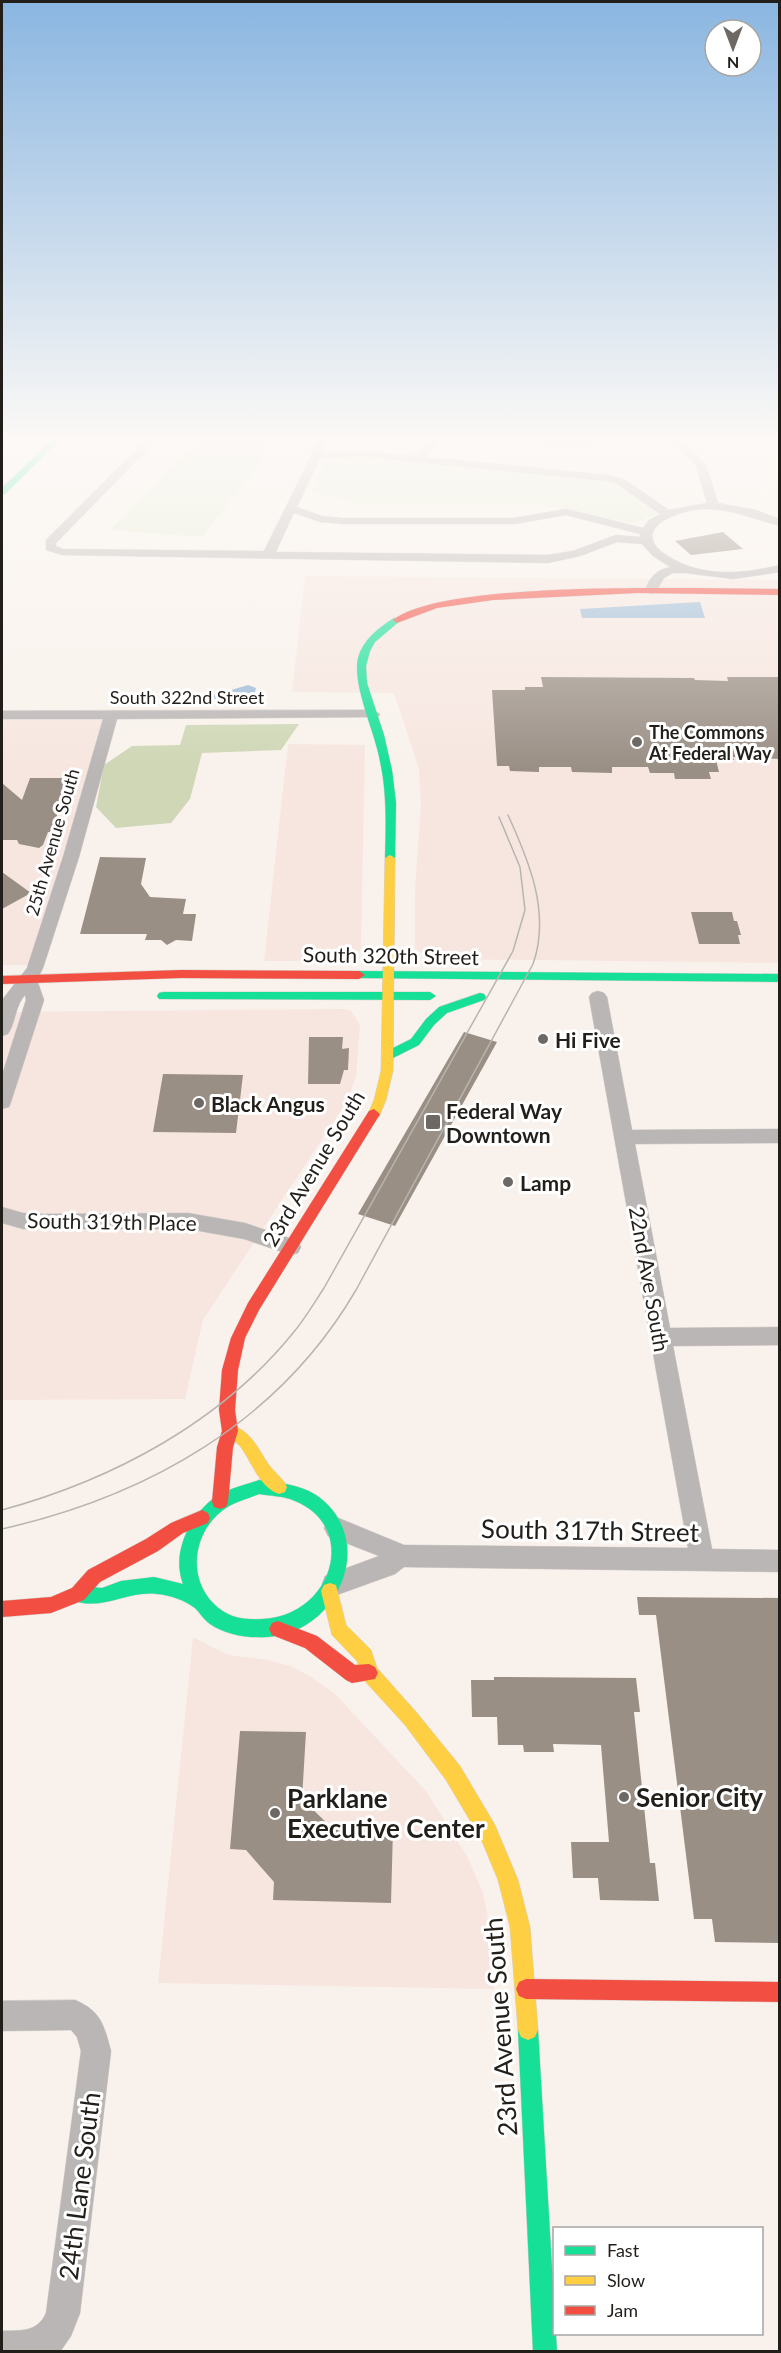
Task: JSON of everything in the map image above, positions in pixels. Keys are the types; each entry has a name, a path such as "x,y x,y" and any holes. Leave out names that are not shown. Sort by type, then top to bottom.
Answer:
{"main road":[{"path":"646,590 780,592"},
{"name":"23rd Avenue South","path":"230,1431 227,1410 228,1385 238,1338 253,1307 374,1114 385,1086 389,1055 387,975 392,806 386,763 363,681 362,662 369,643 404,617 430,607 466,599 646,590"},
{"name":"South 320th Street","path":"2,980 181,974 780,979"},
{"path":"667,991 771,988 776,986 780,979"},
{"name":"South 320th Street","path":"146,996 485,997 444,1010 430,1022 415,1042 389,1055"},
{"path":"6,1000 42,999"},
{"path":"220,1502 225,1447 230,1431 244,1439 264,1471 279,1487"},
{"path":"78,1594 102,1596 121,1589 154,1585 179,1590 197,1600 218,1620 237,1627 247,1630 278,1629 296,1623 312,1613 332,1587 339,1573 341,1550 336,1528 329,1515 307,1496 279,1487 259,1487 238,1492 220,1502 202,1518 187,1550 186,1567 197,1600"},
{"path":"2,1609 22,1610 51,1605 78,1594 94,1576 142,1551 177,1528 202,1518"},
{"name":"23rd Avenue South","path":"332,1587 338,1629 365,1656 369,1673 411,1719 453,1773 488,1832 508,1880 520,1927 526,1989 545,2352"},
{"path":"278,1629 311,1642 352,1674 369,1673"},
{"path":"526,1989 780,1992"}],"street":[{"path":"55,550 62,552 268,556 548,559 576,555 588,550"},
{"path":"268,556 271,550"},
{"path":"653,550 668,561 688,569"},
{"path":"646,590 643,582 668,561"},
{"path":"646,590 667,570 688,569 748,575 780,568"},
{"name":"South 322nd Street","path":"2,715 373,714"},
{"name":"25th Avenue South","path":"6,1000 28,980 35,968 71,856 111,715"},
{"path":"2,1102 42,999 28,980"},
{"name":"22nd Ave South","path":"598,997 702,1560"},
{"path":"2,1030 6,1000"},
{"path":"624,1137 780,1136"},
{"name":"South 319th Place","path":"2,1215 23,1221 43,1222 188,1221 245,1231 291,1247"},
{"path":"661,1337 780,1336"},
{"name":"South 317th Street","path":"336,1528 351,1537 387,1546 400,1556"},
{"name":"South 317th Street","path":"332,1587 386,1566 400,1556 780,1561"},
{"name":"24th Lane South","path":"2,2016 75,2015 83,2018 89,2027 96,2051 63,2313 58,2330 47,2340 27,2348 2,2348"}],"shaded area":[{"name":"The Commons At Federal Way","path":"305,576 779,580 779,963 433,959 415,949 415,889 421,805 419,770 414,753 394,693 292,692"},
{"path":"2,715 111,715 37,965 2,965"},
{"path":"288,744 365,745 361,949 355,956 345,961 264,961"},
{"path":"344,1009 351,1011 360,1025 356,1077 346,1103 203,1320 185,1399 2,1400 2,1012"},
{"path":"193,1637 228,1655 268,1660 291,1666 311,1677 334,1693 426,1791 468,1858 483,1893 490,1928 495,1985 493,1989 158,1983"}],"green space":[{"path":"299,724 281,750 202,753 190,799 171,823 116,828 96,807 104,765 132,746 180,745 186,725"}],"water":[{"path":"700,602 705,618 582,618 580,609"},
{"path":"248,685 256,688 251,699 219,700 213,698 214,695"}],"building":[{"path":"685,550 736,550 691,555"},
{"name":"The Commons At Federal Way","path":"541,677 694,678 695,680 728,681 727,677 780,677 780,759 733,757 734,760 716,760 719,772 709,772 711,779 675,779 674,773 650,773 648,767 612,767 612,773 572,772 571,767 539,767 539,772 510,771 509,766 497,766 492,690 525,690 525,687 543,687"},
{"path":"30,778 66,778 53,832 48,832 43,845 39,848 19,844 17,840 2,840 2,783 22,800"},
{"path":"100,857 146,858 141,884 150,897 186,899 183,914 196,914 192,941 176,940 167,945 161,940 145,940 147,934 80,934"},
{"path":"2,872 31,893 2,909"},
{"path":"691,912 732,912 741,935 738,935 740,944 699,944"},
{"name":"Federal Way Downtown","path":"464,1032 497,1042 395,1226 358,1214"},
{"path":"309,1037 343,1037 342,1049 349,1048 348,1070 344,1070 340,1084 308,1084"},
{"name":"Black Angus","path":"163,1074 243,1075 236,1133 153,1132"},
{"path":"637,1597 780,1598 780,1943 715,1942 712,1919 694,1919 656,1615 639,1615"},
{"name":"Senior City","path":"494,1677 636,1678 640,1712 634,1712 650,1863 655,1863 659,1901 600,1900 598,1878 573,1878 571,1842 609,1842 601,1745 553,1744 554,1752 524,1752 523,1745 498,1745 497,1717 472,1717 471,1680 494,1680"},
{"name":"Parklane Executive Center","path":"240,1731 306,1732 302,1799 331,1827 393,1829 391,1903 273,1900 274,1882 246,1850 230,1849"}],"tram line":[{"path":"2,1529 56,1515 108,1496 158,1474 205,1447 249,1415 289,1378 325,1337 356,1290 533,964 538,945 539,907 530,869 508,815"},
{"path":"2,1510 84,1482 123,1465 198,1421 264,1365 302,1322 324,1288 513,951 525,910 520,867 499,817"}],"traffic: fast":[{"path":"390,858 389,781 379,735 363,683 362,666 365,651 372,640 397,620"},
{"path":"359,975 780,978"},
{"path":"163,996 430,996"},
{"path":"389,1055 415,1042 430,1022 443,1010 480,997"},
{"path":"259,1487 295,1493 309,1499 320,1508 335,1533 339,1547 339,1562 330,1590 320,1604 308,1614 294,1622 277,1627 244,1629 217,1619 198,1600 188,1575 189,1549 200,1523 223,1501 259,1487"},
{"path":"78,1594 102,1596 121,1589 154,1585 179,1590 197,1600"},
{"path":"528,2030 545,2352"}],"traffic: slow":[{"path":"374,1114 387,1071 390,858"},
{"path":"230,1431 244,1439 264,1471 279,1487"},
{"path":"330,1591 338,1629 365,1656 369,1673 411,1719 453,1773 488,1832 508,1880 520,1927 528,2030"}],"traffic: jam":[{"path":"397,620 434,606 493,597 638,591 780,592"},
{"path":"2,980 181,974 359,975"},
{"path":"220,1502 225,1447 230,1431 227,1410 230,1370 238,1338 253,1307 374,1114"},
{"path":"2,1609 51,1605 78,1594 94,1576 152,1545 177,1528 202,1518"},
{"path":"278,1629 311,1642 352,1674 369,1673"},
{"path":"526,1989 780,1992"}],"place":[{"name":"The Commons At Federal Way","path":"637,742"},
{"name":"Hi Five","path":"543,1039"},
{"name":"Black Angus","path":"199,1103"},
{"name":"Federal Way Downtown","path":"433,1122"},
{"name":"Lamp","path":"508,1182"},
{"name":"Senior City","path":"624,1797"},
{"name":"Parklane Executive Center","path":"275,1813"}]}
